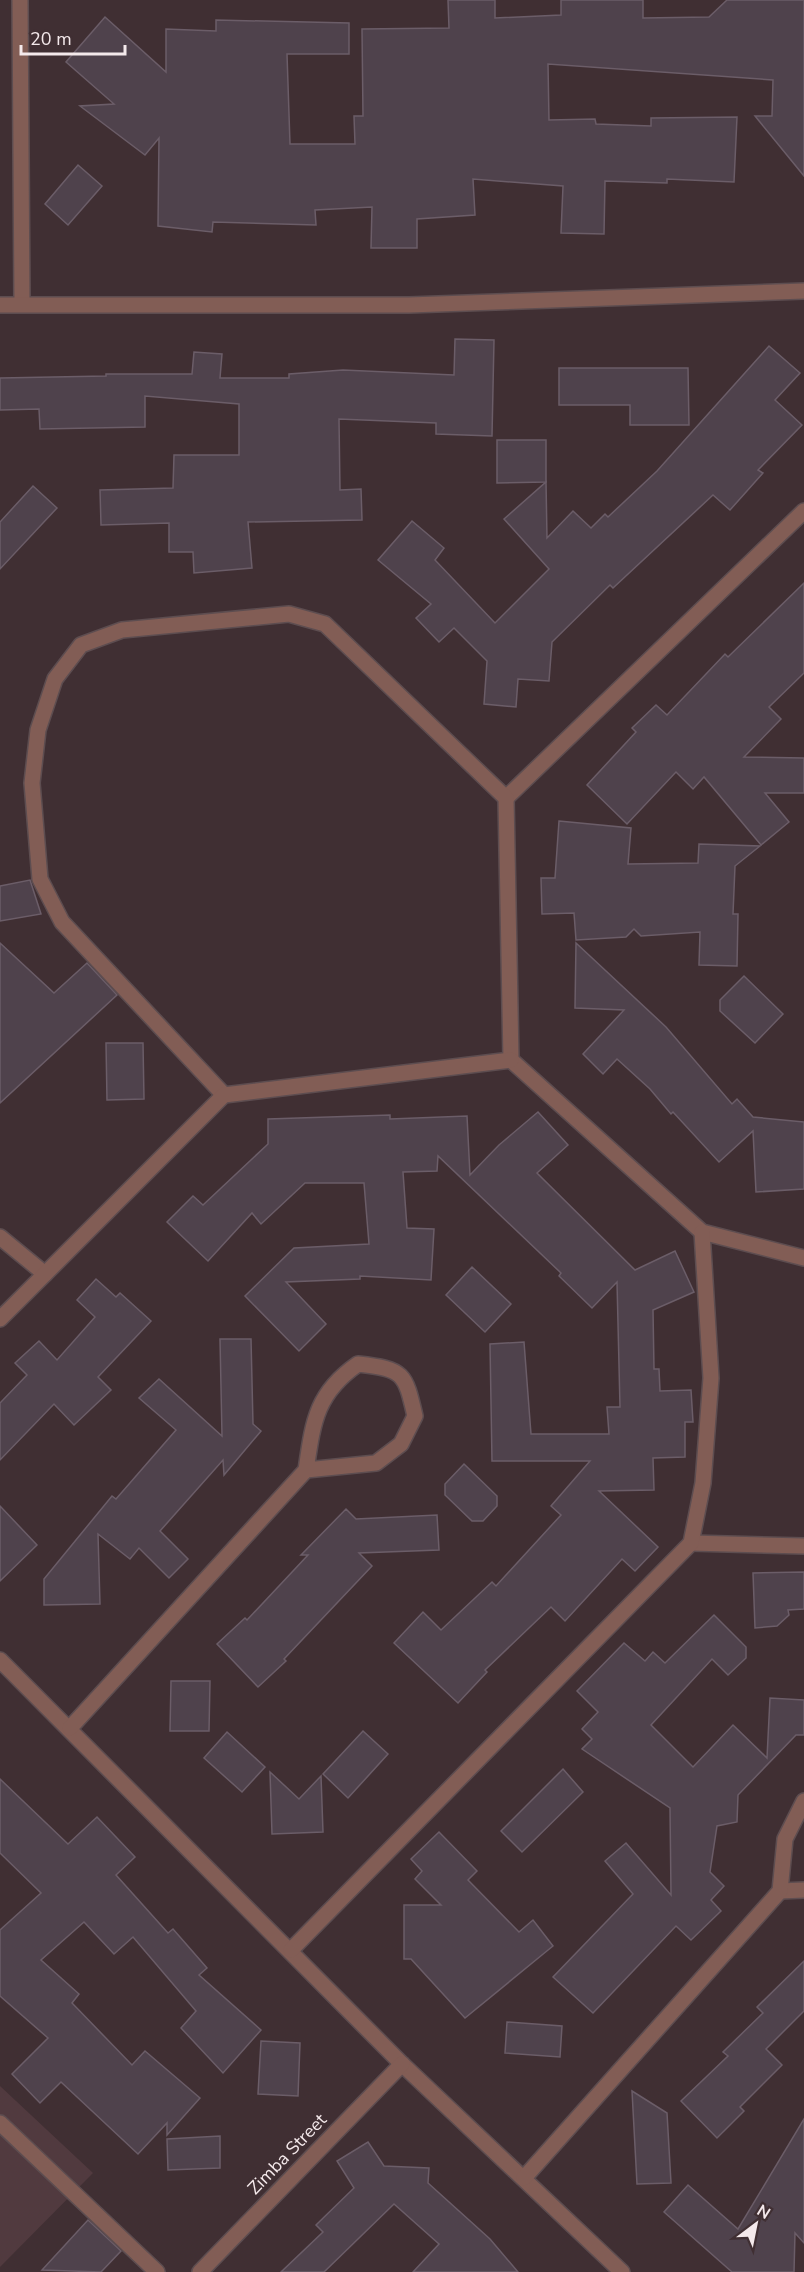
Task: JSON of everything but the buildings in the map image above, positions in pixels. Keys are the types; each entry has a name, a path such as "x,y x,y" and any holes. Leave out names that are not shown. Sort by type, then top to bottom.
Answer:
{"street":[{"path":"20,0 22,304"},
{"path":"0,305 409,304 804,291"},
{"path":"506,798 804,511"},
{"path":"224,1095 62,922 40,879 32,783 38,730 55,679 81,645 122,630 290,614 325,624 506,798 511,1060 702,1232 804,1258"},
{"path":"0,1319 224,1095 511,1060"},
{"path":"291,1950 691,1543 703,1483 711,1378 702,1232"},
{"path":"0,1237 45,1274"},
{"path":"70,1728 306,1470 312,1433 323,1398 338,1378 358,1364 387,1367 407,1382 415,1416 401,1444 376,1463 306,1470"},
{"path":"691,1543 804,1546"},
{"path":"0,1660 402,2064 622,2272"},
{"path":"524,2178 780,1891 785,1839 804,1801"},
{"path":"780,1891 804,1890"},
{"name":"Zimba Street","path":"200,2272 402,2064"},
{"path":"0,2123 157,2272"}],"shaded area":[{"path":"0,2086 93,2173 0,2267"}]}
